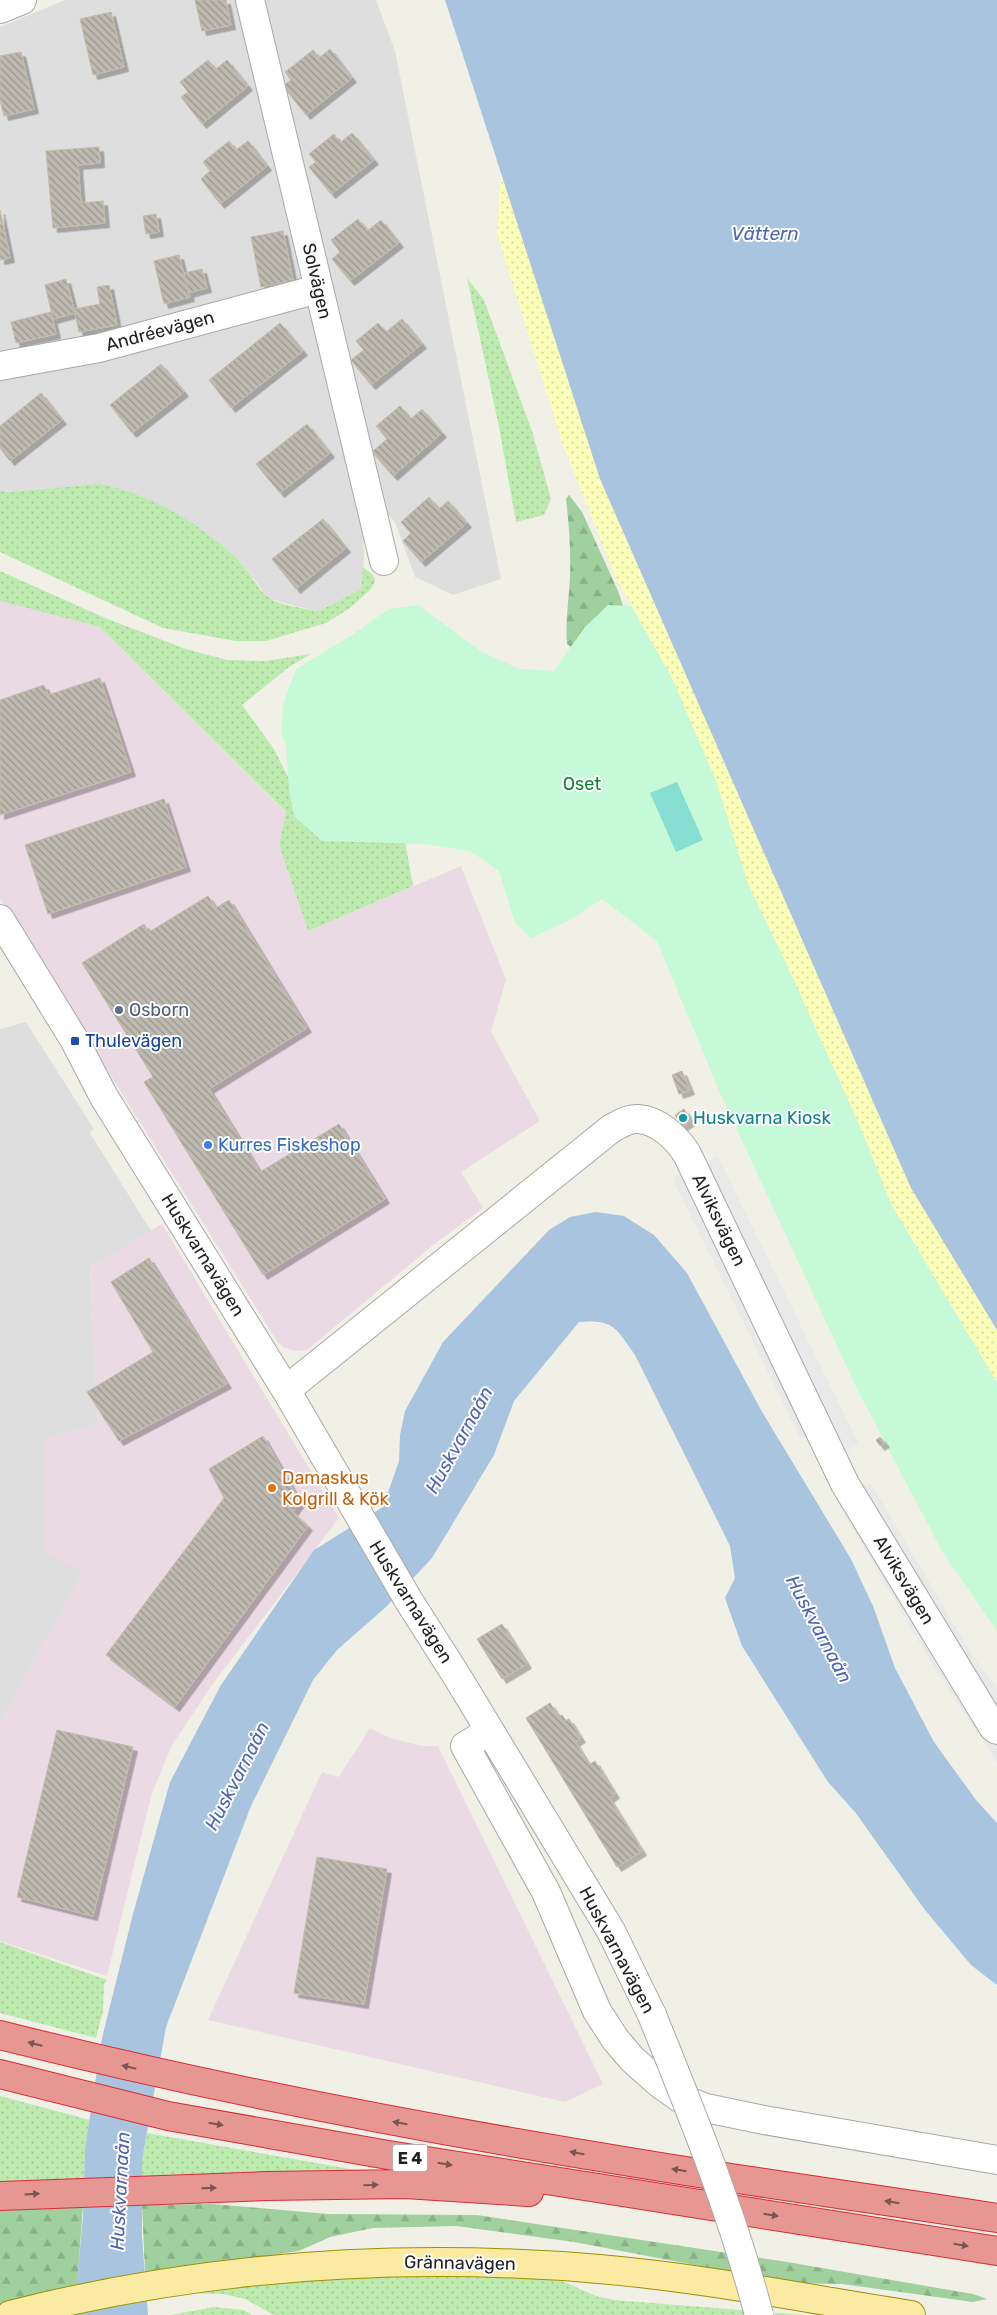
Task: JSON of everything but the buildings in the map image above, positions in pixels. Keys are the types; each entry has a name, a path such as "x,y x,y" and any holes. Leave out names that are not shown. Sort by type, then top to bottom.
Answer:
{"highway":[{"name":"E 4","path":"0,2035 177,2078 396,2122 616,2160 997,2218"},
{"name":"E 4","path":"0,2074 168,2116 388,2155 997,2250"},
{"path":"0,2196 405,2184 500,2191 653,2197"}],"main road":[{"name":"Grännavägen","path":"10,2315 161,2283 282,2268 402,2261 504,2263 601,2269 691,2280 832,2309 911,2315"}],"street":[{"path":"0,10 22,0"},
{"name":"Solvägen","path":"250,0 384,561"},
{"name":"Andréevägen","path":"0,366 98,348 318,289"},
{"name":"Huskvarnavägen","path":"6,940 75,1041 104,1097 286,1390 409,1601 611,1931 652,2015 707,2149 748,2271 759,2315"},
{"name":"Alviksvägen","path":"286,1390 612,1128 636,1118 649,1121 671,1134 684,1148 845,1484 993,1727 997,1730"},
{"path":"490,1731 465,1746 546,1892 597,2011 615,2039 632,2059 659,2084 680,2098 706,2108 764,2120 997,2160"}],"shaded area":[{"path":"65,0 241,0 303,278 298,283 89,340 0,355 0,27"},
{"path":"261,0 376,0 395,51 501,579 453,595 415,577 395,522 380,507"},
{"path":"467,278 484,300 532,431 551,499 544,515 516,522 499,427"},
{"path":"305,300 315,306 362,509 364,560 361,589 319,611 295,606 268,598 241,562 12,492 0,491 0,376"},
{"path":"100,484 139,495 175,512 192,523 208,534 239,561 256,584 272,600 319,611 361,589 363,567 373,575 375,581 371,589 350,608 326,623 266,641 236,641 163,628 0,552 0,491 12,492"},
{"path":"0,571 105,618 186,649 227,660 265,661 311,654 289,667 242,705 274,749 297,795 403,831 413,886 308,931 279,845 286,812 100,627 0,601"},
{"path":"0,601 100,627 286,813 279,845 308,931 461,866 506,980 491,1032 540,1121 461,1172 483,1208 437,1242 307,1350 291,1350 283,1347 277,1341 0,899"},
{"path":"677,782 703,840 676,852 650,793"},
{"path":"26,1022 94,1129 90,1133 151,1231 90,1267 98,1425 45,1438 83,1574 0,1722 0,1029"},
{"path":"718,1157 859,1444 827,1462 812,1432 801,1439 672,1178"},
{"path":"162,1224 339,1518 212,1685 172,1745 151,1796 107,1976 0,1941 0,1722 83,1574 43,1550 45,1438 98,1425 90,1266"},
{"path":"870,1482 974,1658 997,1687 997,1763 930,1661 837,1501"},
{"path":"370,1728 390,1738 422,1746 438,1746 603,2084 565,2102 208,2020 322,1772 339,1777"},
{"path":"0,1942 107,1980 104,1984 103,2011 96,2038 0,2013"},
{"path":"0,2096 90,2120 85,2149 84,2179 0,2185"},
{"path":"147,2133 367,2172 142,2177 142,2160"},
{"path":"368,2274 485,2274 562,2281 596,2296 614,2300 804,2315 274,2315 245,2299 223,2294 190,2293"},
{"path":"214,2307 244,2310 252,2315 170,2315"}],"green space":[{"path":"569,495 582,512 618,591 635,641 583,655 567,644 566,627 570,558 566,499"},
{"name":"Oset","path":"418,605 482,652 520,669 554,671 584,628 608,605 631,606 672,678 716,781 748,884 858,1122 891,1204 997,1383 997,1631 942,1551 858,1391 720,1093 657,941 602,899 572,919 531,938 515,923 499,871 470,851 424,844 322,841 294,816 289,790 286,744 281,734 283,705 296,669 352,635 389,609"},
{"path":"213,2204 328,2214 477,2215 781,2261 973,2294 987,2299 973,2302 842,2284 789,2283 574,2242 456,2226 373,2228 330,2237 299,2251 145,2272 142,2205"},
{"path":"83,2206 77,2286 0,2305 0,2209"}],"sand":[{"path":"501,173 600,479 911,1188 997,1330 997,1383 891,1204 858,1122 748,884 716,781 672,678 615,576 562,442 497,234"}],"water":[{"name":"Vättern","path":"445,0 997,0 997,1330 911,1188 600,479"},
{"name":"Huskvarnaån","path":"596,1212 624,1216 654,1235 687,1273 761,1410 851,1559 873,1606 895,1668 934,1742 976,1800 997,1823 997,1985 971,1965 925,1910 855,1812 828,1782 742,1646 725,1598 735,1578 730,1546 635,1355 613,1327 600,1322 579,1322 514,1401 494,1455 432,1558 386,1607 337,1650 313,1680 251,1806 166,2027 142,2160 142,2236 148,2315 74,2315 83,2216 85,2149 102,2038 133,1914 170,1782 221,1685 314,1550 383,1507 399,1461 400,1435 405,1411 443,1342 549,1230 570,1217"}],"place":[{"name":"Osborn","path":"119,1010"},
{"name":"Thulevägen","path":"75,1041"},
{"name":"Huskvarna Kiosk","path":"683,1118"},
{"name":"Kurres Fiskeshop","path":"208,1145"},
{"name":"Damaskus Kolgrill & Kök","path":"272,1488"}]}
